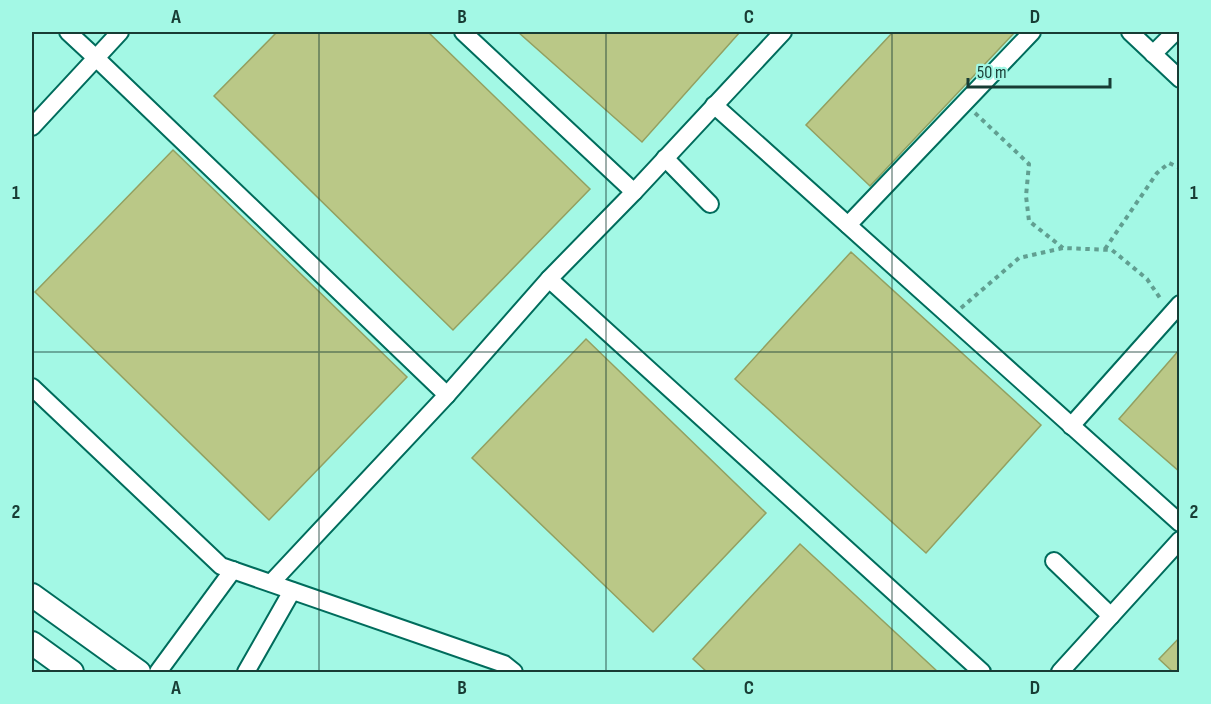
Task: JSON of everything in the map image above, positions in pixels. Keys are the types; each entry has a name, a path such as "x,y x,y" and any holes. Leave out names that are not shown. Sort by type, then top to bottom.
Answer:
{"main road":[{"path":"32,595 139,672"},
{"path":"32,643 72,672"}],"street":[{"path":"68,32 447,394"},
{"path":"32,127 120,32"},
{"path":"463,32 634,192"},
{"path":"271,584 447,394 549,279 634,192 783,32"},
{"path":"848,225 1032,32"},
{"path":"1130,32 1179,79"},
{"path":"1153,54 1175,32"},
{"path":"714,105 1179,523"},
{"path":"665,158 710,204"},
{"path":"549,279 982,672"},
{"path":"1071,426 1175,309"},
{"path":"32,387 221,566 504,664 514,672"},
{"path":"1060,672 1179,540"},
{"path":"1054,561 1111,616"},
{"path":"158,672 233,570"},
{"path":"246,672 292,591"}],"path":[{"path":"964,103 1029,164 1026,196 1029,221 1063,248"},
{"path":"1105,250 1157,173 1169,163 1179,168"},
{"path":"950,317 1019,258 1063,248 1112,250 1147,279 1175,309"}],"building":[{"path":"277,32 428,32 590,189 453,330 214,96"},
{"path":"518,32 740,32 642,142"},
{"path":"893,32 1015,32 870,186 806,125"},
{"path":"173,150 407,377 269,520 35,292"},
{"path":"851,252 1041,425 926,553 735,379"},
{"path":"586,339 766,513 653,632 472,458"},
{"path":"1180,349 1180,472 1119,419"},
{"path":"800,544 938,672 707,672 693,659"},
{"path":"1180,637 1180,672 1173,672 1159,659"}]}
